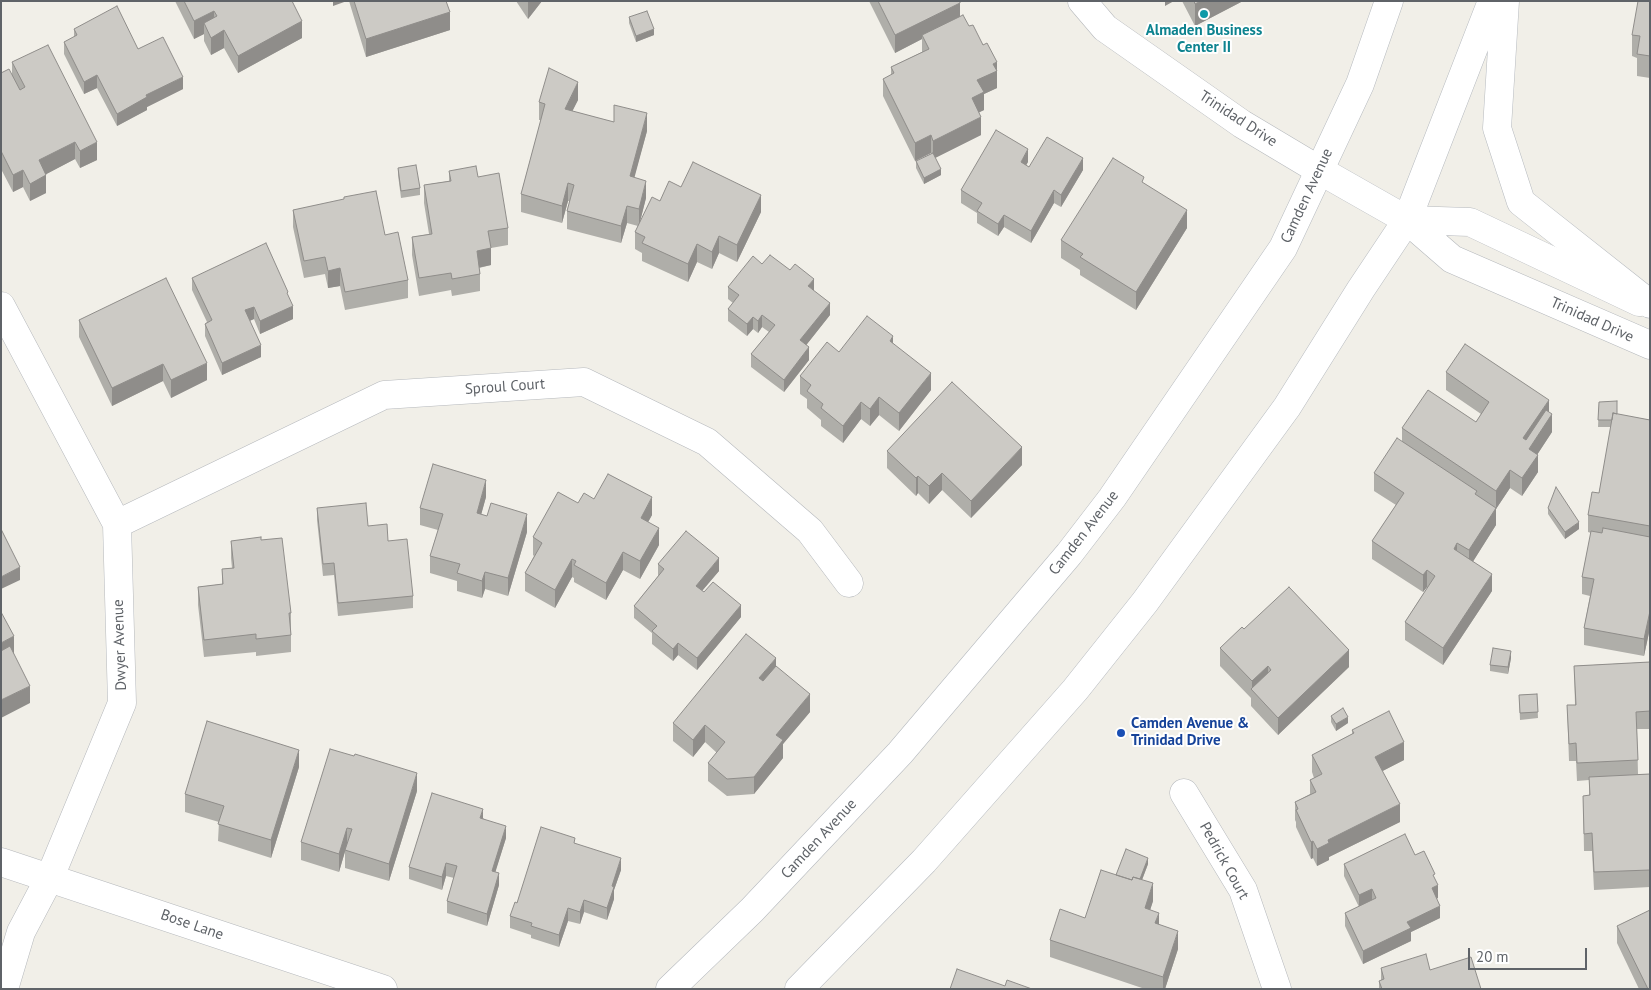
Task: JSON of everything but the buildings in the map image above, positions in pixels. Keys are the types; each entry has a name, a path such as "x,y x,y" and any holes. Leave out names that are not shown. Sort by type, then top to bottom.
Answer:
{"street":[{"name":"Trinidad Drive","path":"1082,1 1105,28 1242,124 1407,220 1452,259 1650,345"},
{"name":"Camden Avenue","path":"670,989 752,910 900,753 1069,554 1112,498 1283,248 1360,84 1388,1"},
{"path":"799,989 819,978 1075,690 1145,602 1287,407 1407,220 1492,1"},
{"path":"1504,1 1497,128 1521,202 1650,306"},
{"name":"Trinidad Drive","path":"1407,220 1470,222 1650,306"},
{"name":"Dwyer Avenue","path":"1,306 117,524 122,703 50,877 22,932 4,989"},
{"name":"Sproul Court","path":"117,524 384,395 584,382 708,442 810,531 849,583"},
{"name":"Pedrick Court","path":"1184,793 1243,890 1277,989"},
{"name":"Bose Lane","path":"1,862 383,989"}],"place":[{"name":"Almaden Business Center II","path":"1204,14"},
{"name":"Camden Avenue & Trinidad Drive","path":"1121,733"}]}
